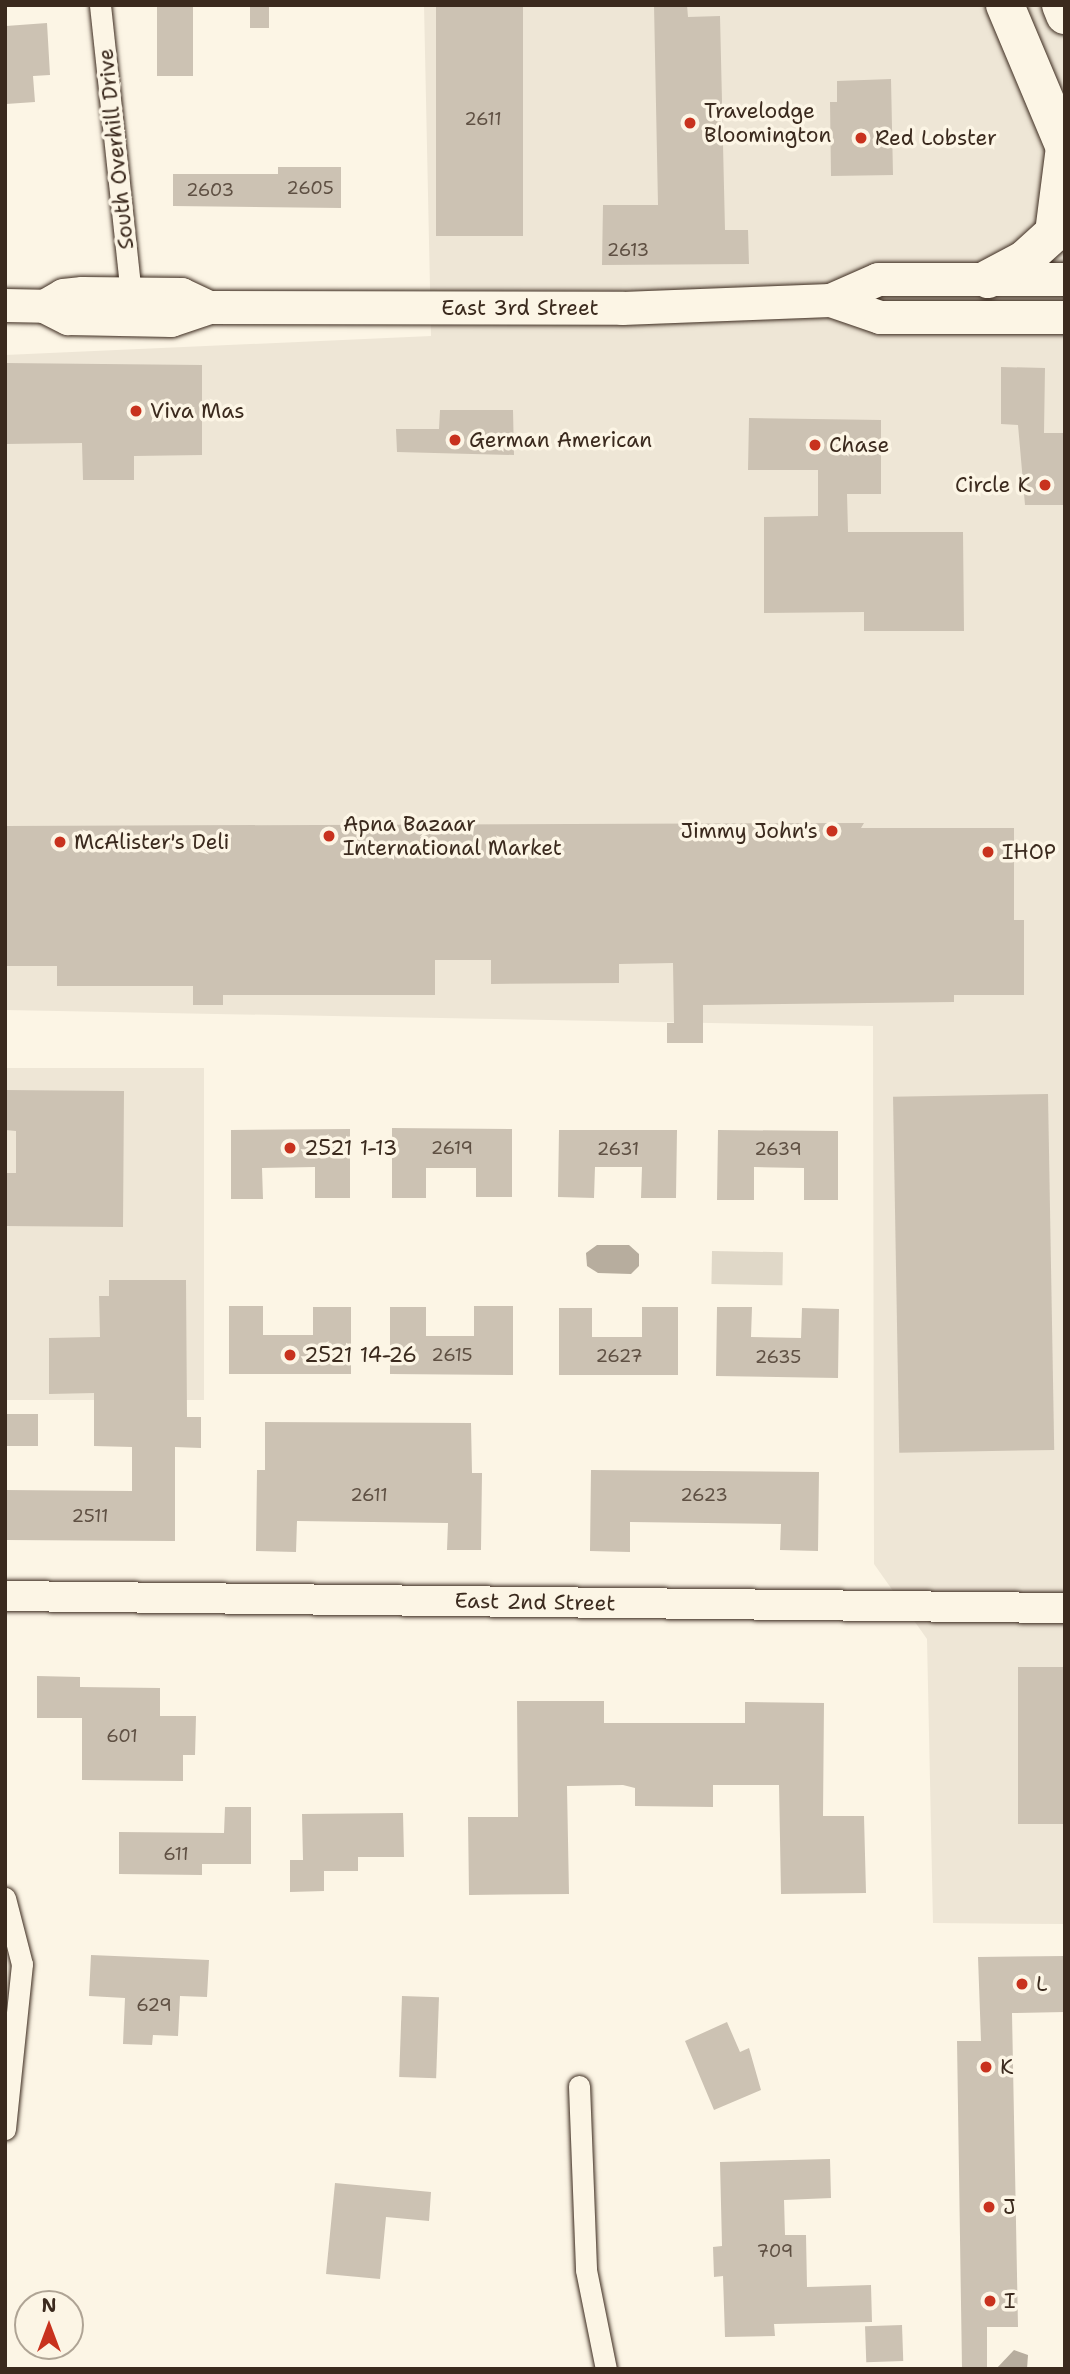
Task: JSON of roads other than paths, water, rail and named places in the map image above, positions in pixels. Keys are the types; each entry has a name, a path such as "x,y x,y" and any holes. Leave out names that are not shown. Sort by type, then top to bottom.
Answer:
{"highway":[{"path":"988,279 1024,260 1054,233 1065,148 1005,5"},
{"path":"1060,5 1065,15"}],"main road":[{"name":"East 3rd Street","path":"830,300 871,280 1065,279"},
{"name":"East 3rd Street","path":"44,306 71,293 131,293 184,294 209,307"},
{"name":"East 3rd Street","path":"5,305 44,306 68,318 171,320 209,307 568,309 830,300 880,317 1065,317"}],"street":[{"name":"South Overhill Drive","path":"100,5 131,293"},
{"name":"East 2nd Street","path":"5,1596 1065,1608"},
{"path":"5,1898 22,1964 5,2129"},
{"path":"579,2086 586,2270 606,2369"}],"place":[{"name":"Travelodge Bloomington","path":"690,123"},
{"name":"Red Lobster","path":"861,138"},
{"name":"Viva Mas","path":"136,411"},
{"name":"German American","path":"455,440"},
{"name":"Chase","path":"815,445"},
{"name":"Circle K","path":"1045,485"},
{"name":"Jimmy John's","path":"832,831"},
{"name":"Apna Bazaar International Market","path":"329,836"},
{"name":"McAlister's Deli","path":"60,842"},
{"name":"IHOP","path":"988,852"},
{"name":"2521 1-13","path":"290,1148"},
{"name":"2521 14-26","path":"290,1355"},
{"name":"L","path":"1022,1984"},
{"name":"K","path":"986,2067"},
{"name":"J","path":"989,2207"},
{"name":"I","path":"990,2301"}]}
